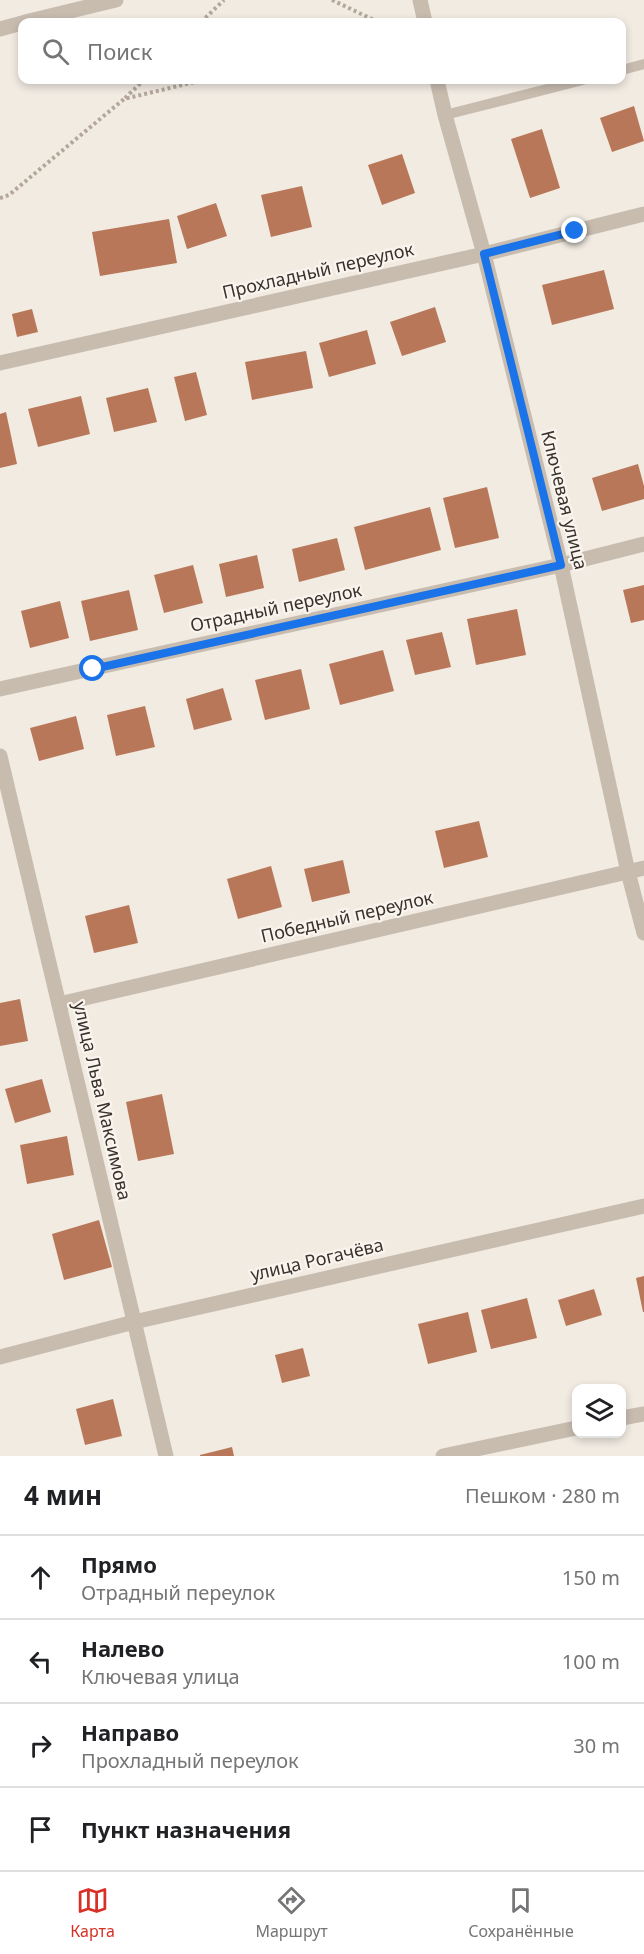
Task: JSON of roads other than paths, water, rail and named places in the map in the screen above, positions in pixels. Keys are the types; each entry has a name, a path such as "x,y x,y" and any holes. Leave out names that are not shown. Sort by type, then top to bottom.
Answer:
{"street":[{"path":"43,18 116,0"},
{"path":"420,0 424,18"},
{"path":"0,28 18,24"},
{"name":"Ключевая улица","path":"438,84 484,254 561,565 628,872 644,933"},
{"name":"Прохладный переулок","path":"0,363 484,254 644,214"},
{"name":"Отрадный переулок","path":"0,689 561,565 644,544"},
{"name":"улица Льва Максимова","path":"0,756 166,1456"},
{"name":"Победный переулок","path":"59,1004 644,868"},
{"name":"улица Рогачёва","path":"0,1357 134,1322 644,1206"},
{"path":"626,1417 644,1414"},
{"path":"443,1456 572,1429"}],"lane":[{"path":"626,69 644,64"},
{"path":"445,115 568,84"}]}
